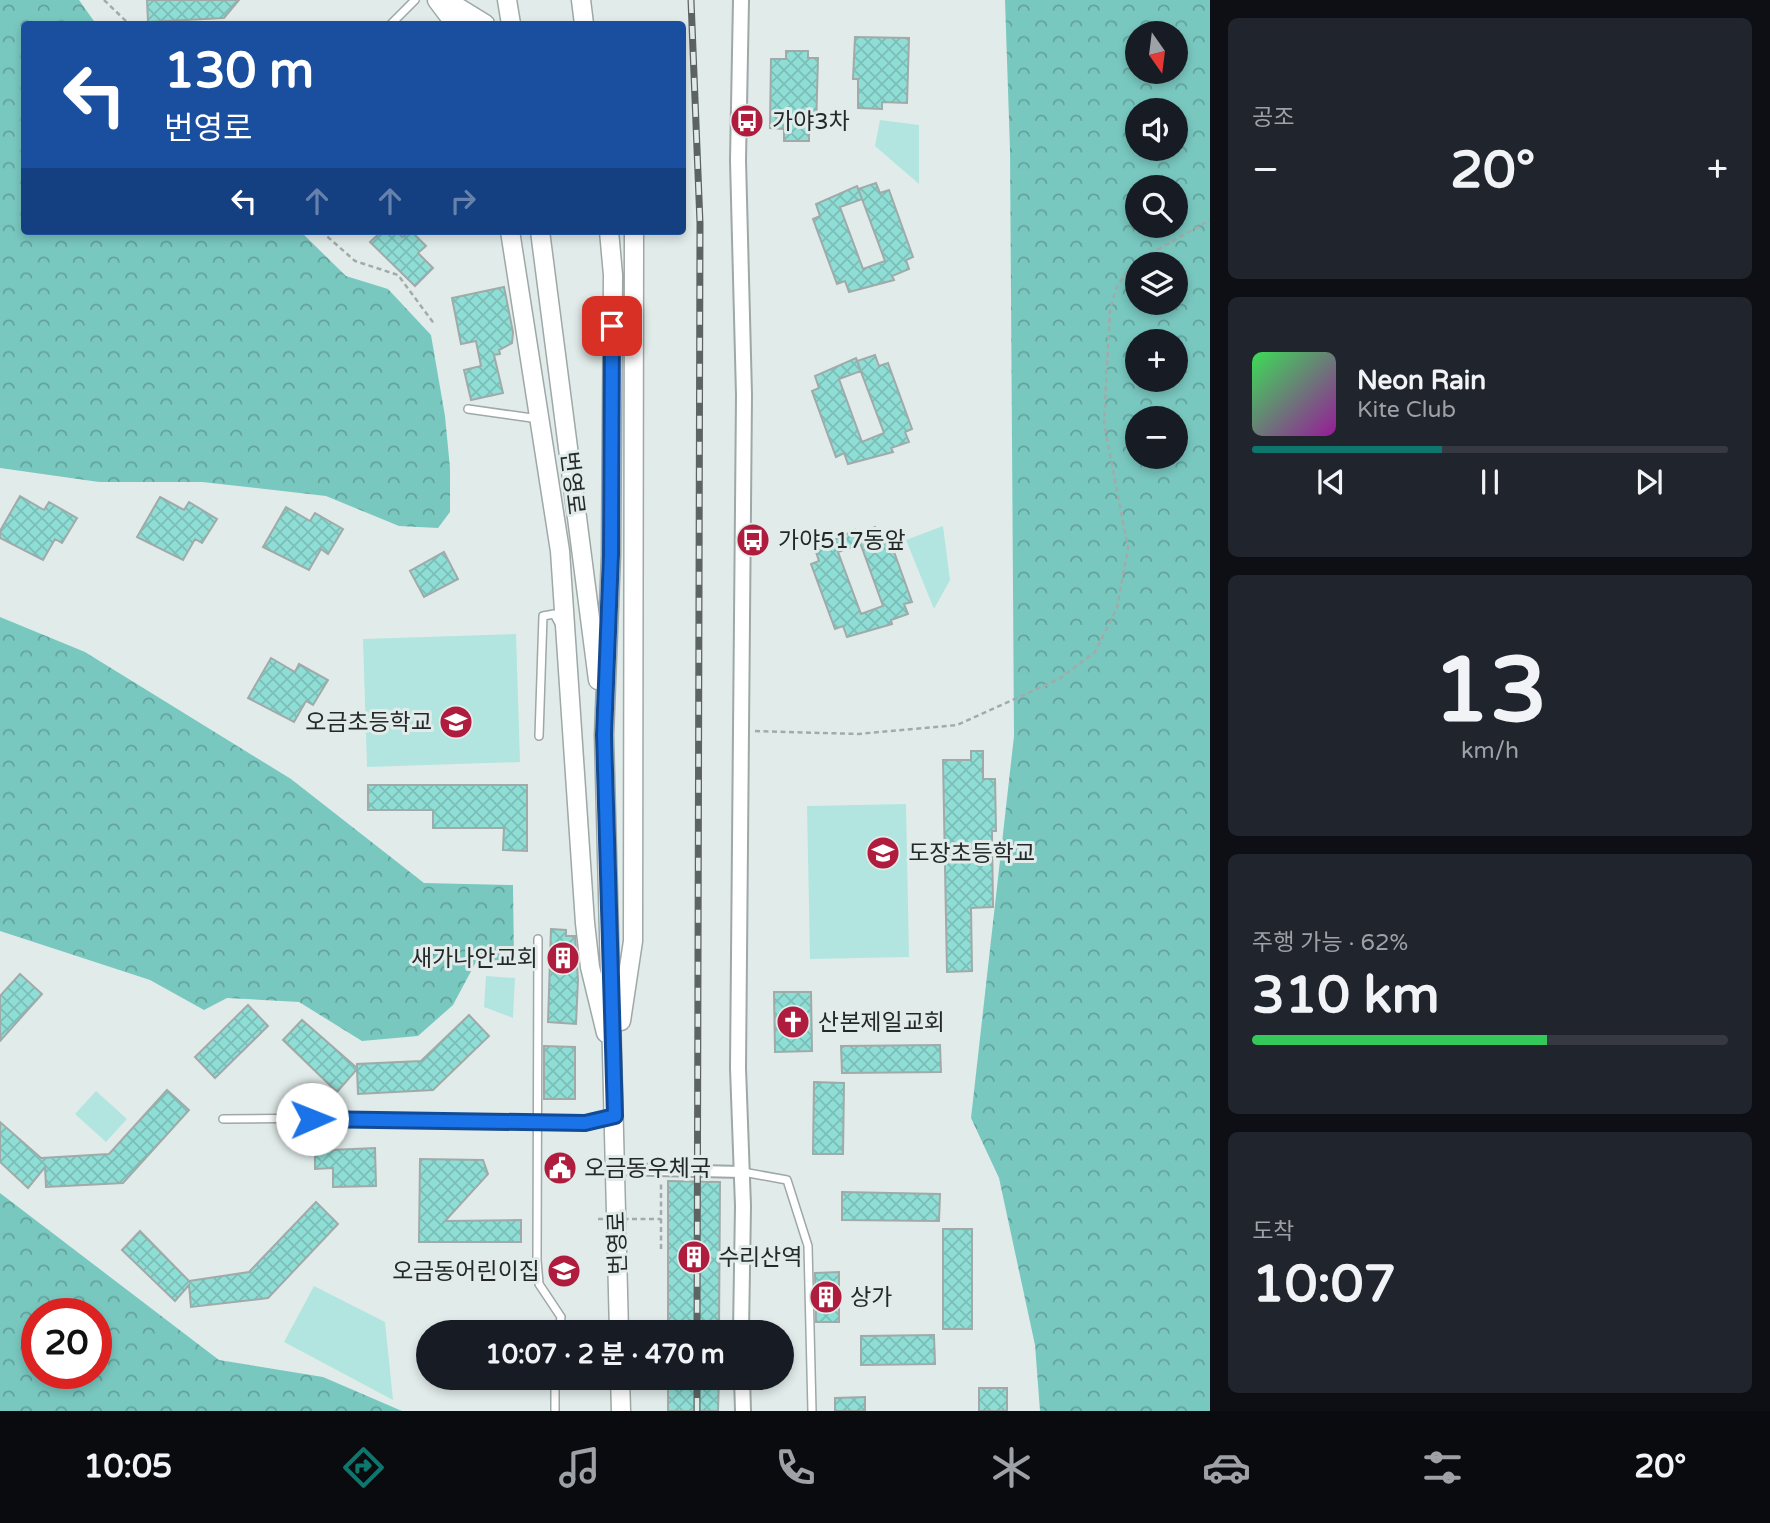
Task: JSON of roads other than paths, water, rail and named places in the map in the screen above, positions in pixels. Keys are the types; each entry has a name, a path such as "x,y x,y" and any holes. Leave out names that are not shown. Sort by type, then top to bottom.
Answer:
{"street":[{"path":"437,0 453,21"},
{"path":"446,0 480,21"},
{"path":"507,0 510,21"},
{"path":"581,0 584,21"},
{"path":"741,0 738,160 744,395 738,1068 742,1172 741,1320"},
{"path":"511,235 560,551 590,967 615,1070"},
{"name":"번영로","path":"541,235 604,735"},
{"name":"번영로","path":"609,235 613,275 611,542 604,735 615,1070 619,1320"},
{"path":"615,1070 633,941 634,235"},
{"path":"615,1169 742,1172"},
{"path":"620,1390 621,1411"},
{"path":"742,1390 743,1411"}],"lane":[{"path":"394,21 415,0"},
{"path":"468,409 539,419"},
{"path":"539,736 543,616 554,614 567,638"},
{"path":"538,939 537,1260 540,1284 561,1320"},
{"path":"223,1119 585,1123 615,1116"},
{"path":"742,1172 787,1180 808,1246 812,1411"},
{"path":"555,1390 555,1411"}],"railway":[{"path":"691,0 700,223 697,1320"},
{"path":"697,1390 697,1411"}],"place":[{"name":"가야3차","path":"747,121"},
{"name":"가야517동앞","path":"753,540"},
{"name":"오금초등학교","path":"456,722"},
{"name":"도장초등학교","path":"883,853"},
{"name":"새가나안교회","path":"563,958"},
{"name":"산본제일교회","path":"793,1022"},
{"name":"오금동우체국","path":"560,1168"},
{"name":"수리산역","path":"694,1257"},
{"name":"오금동어린이집","path":"564,1271"},
{"name":"상가","path":"826,1297"}]}
